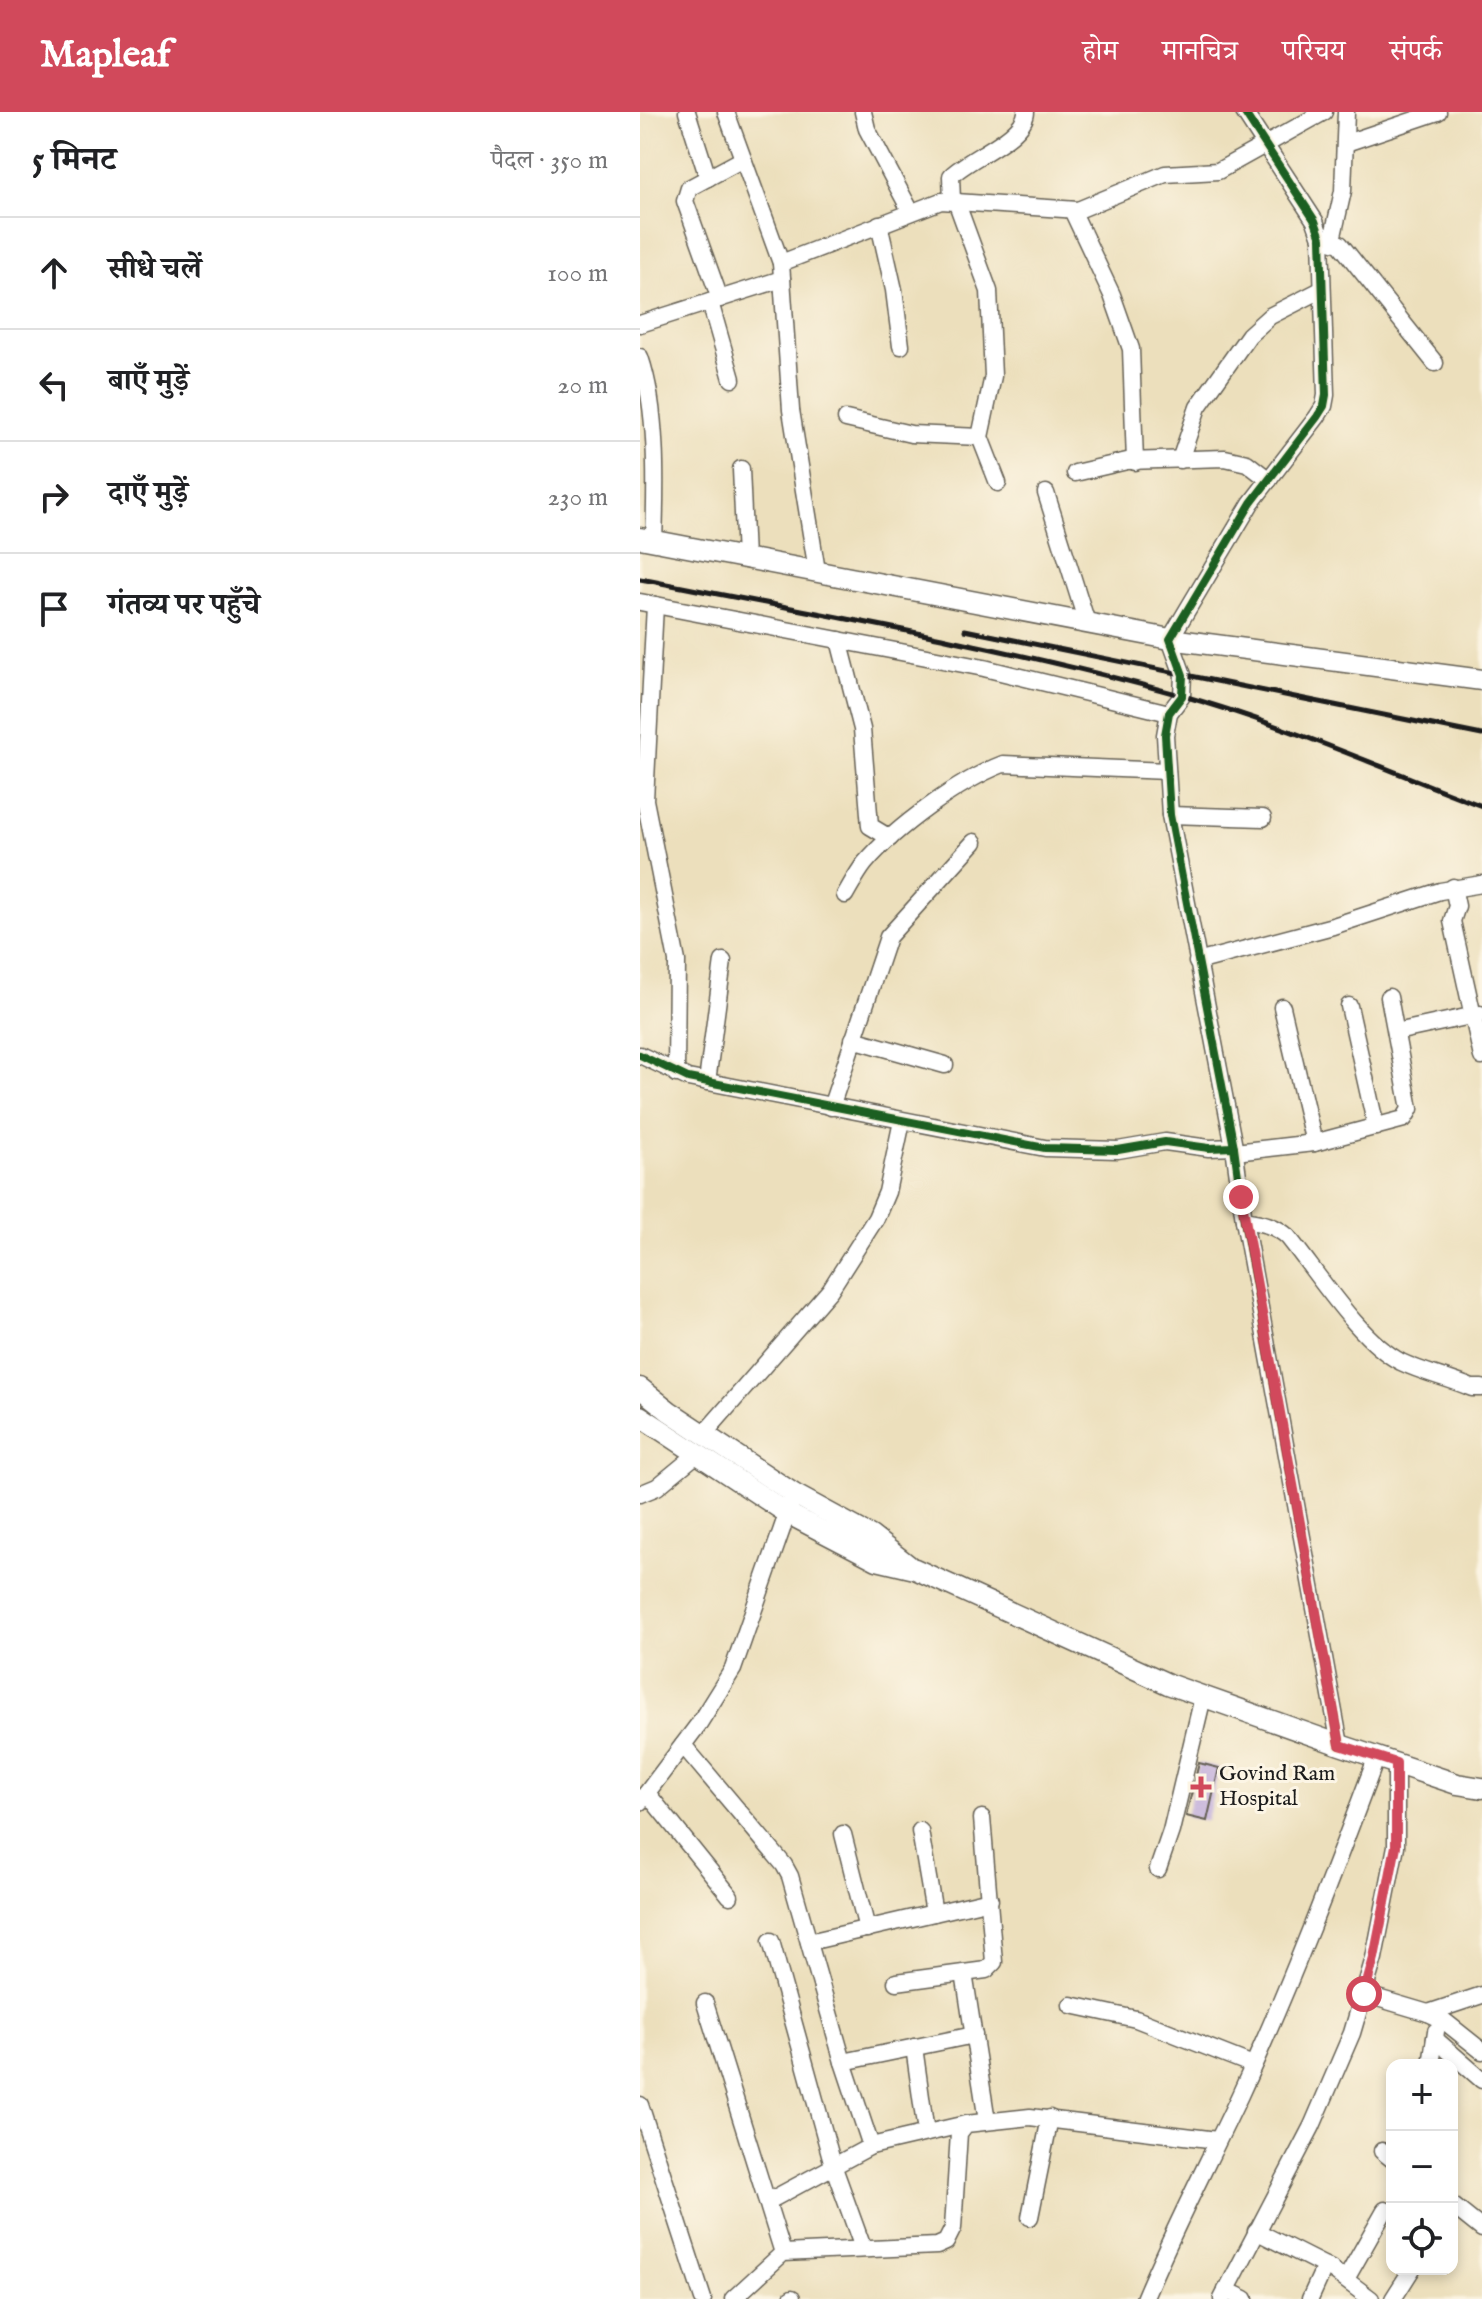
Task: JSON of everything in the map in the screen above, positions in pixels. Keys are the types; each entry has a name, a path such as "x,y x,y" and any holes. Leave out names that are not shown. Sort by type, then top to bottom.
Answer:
{"main road":[{"path":"647,539 1170,639 1482,680"},
{"path":"640,1388 704,1434 791,1504"},
{"path":"640,1416 697,1454 791,1504 877,1560 915,1569 1168,1684 1457,1784 1482,1788"}],"street":[{"path":"687,112 708,178"},
{"path":"726,112 781,271 791,410 817,571"},
{"path":"863,112 867,129 911,212"},
{"path":"998,483 980,437 993,376 989,291 954,201 951,176 1016,131 1026,119 1026,112"},
{"path":"1244,112 1326,239 1340,244 1435,363"},
{"path":"640,324 715,300 879,224 941,201 1072,210 1086,208 1165,174 1218,171 1324,112"},
{"path":"1340,1745 1244,1220 1234,1150 1170,815 1165,735 1169,713 1182,696 1183,675 1170,639 1251,503 1324,406 1321,290 1326,239 1343,191 1346,112"},
{"path":"1346,143 1438,112"},
{"path":"732,379 715,300 685,201 689,188 743,159"},
{"path":"1072,210 1112,295 1131,349 1135,462"},
{"path":"879,224 894,290 901,346"},
{"path":"1180,460 1198,407 1249,335 1270,316 1321,290"},
{"path":"640,357 647,387 656,472 647,539"},
{"path":"846,419 911,434 980,437"},
{"path":"1075,473 1117,463 1237,459 1269,480"},
{"path":"741,469 745,558"},
{"path":"1046,493 1087,623"},
{"path":"676,1074 677,961 649,825 643,772 648,603 984,668 1169,713"},
{"path":"839,640 862,729 870,826 890,838"},
{"path":"845,895 863,866 890,838 981,772 1003,764 1167,771"},
{"path":"1170,815 1263,818"},
{"path":"831,1107 888,937 974,842"},
{"path":"1197,962 1333,926 1453,887 1482,884"},
{"path":"1453,887 1457,906 1452,921 1477,1015 1482,1057"},
{"path":"707,1082 723,961"},
{"path":"640,1055 676,1074 707,1082 1045,1148 1118,1150 1165,1142 1234,1150 1314,1143 1404,1119 1410,1113 1389,997"},
{"path":"1349,1006 1376,1127"},
{"path":"1282,1007 1314,1143"},
{"path":"1396,1032 1477,1015"},
{"path":"853,1039 945,1065"},
{"path":"704,1434 830,1290 876,1218 887,1192 902,1121"},
{"path":"1244,1220 1268,1224 1288,1237 1384,1351 1403,1363 1472,1388 1482,1388"},
{"path":"640,1494 657,1487 697,1454"},
{"path":"730,1896 645,1788 683,1745 733,1669 791,1504"},
{"path":"1158,1869 1171,1831 1203,1697"},
{"path":"683,1745 790,1876 843,2062 871,2146"},
{"path":"1245,2299 1224,2294 1312,2126 1352,2033 1374,1958 1396,1846 1386,1759"},
{"path":"1144,2299 1303,1954 1386,1759"},
{"path":"896,1982 986,1970 994,1962 982,1818"},
{"path":"920,1831 934,1913"},
{"path":"843,1834 867,1929"},
{"path":"809,1942 990,1900"},
{"path":"771,1941 833,2165 863,2248"},
{"path":"964,1973 987,2121"},
{"path":"1364,1994 1434,2015 1482,2051"},
{"path":"1434,2015 1482,1995"},
{"path":"705,2003 783,2253"},
{"path":"1071,2005 1136,2019 1253,2065"},
{"path":"1432,2059 1434,2015"},
{"path":"843,2062 974,2035"},
{"path":"1435,2039 1482,2080"},
{"path":"914,2047 926,2133"},
{"path":"640,2105 703,2299"},
{"path":"767,2202 871,2146 987,2121 1050,2118 1217,2140"},
{"path":"1030,2217 1050,2118"},
{"path":"733,2299 783,2253 937,2246 946,2242 953,2228 959,2133 966,2124"},
{"path":"1346,2279 1385,2210"},
{"path":"1458,2211 1482,2229"},
{"path":"1256,2231 1325,2266 1371,2299"},
{"path":"1310,2299 1325,2266"},
{"path":"1393,2299 1408,2275"}],"building":[{"path":"1199,1763 1219,1768 1207,1821 1186,1816"}],"railway":[{"path":"640,579 979,646 1180,695 1294,733 1482,806"},
{"path":"965,630 1482,735"}],"cycle path":[{"path":"1244,112 1315,221 1321,238 1326,395 1317,417 1251,503 1170,639 1183,675 1182,696 1169,713 1165,735 1170,815 1234,1147 1244,1220 1340,1745"},
{"path":"640,1055 688,1078 1045,1148 1118,1150 1165,1142 1209,1148 1234,1147"}],"place":[{"name":"Govind Ram Hospital","path":"1201,1787"}],"route":[{"path":"1241,1197 1340,1745 1396,1763 1396,1846 1364,1994"}]}
